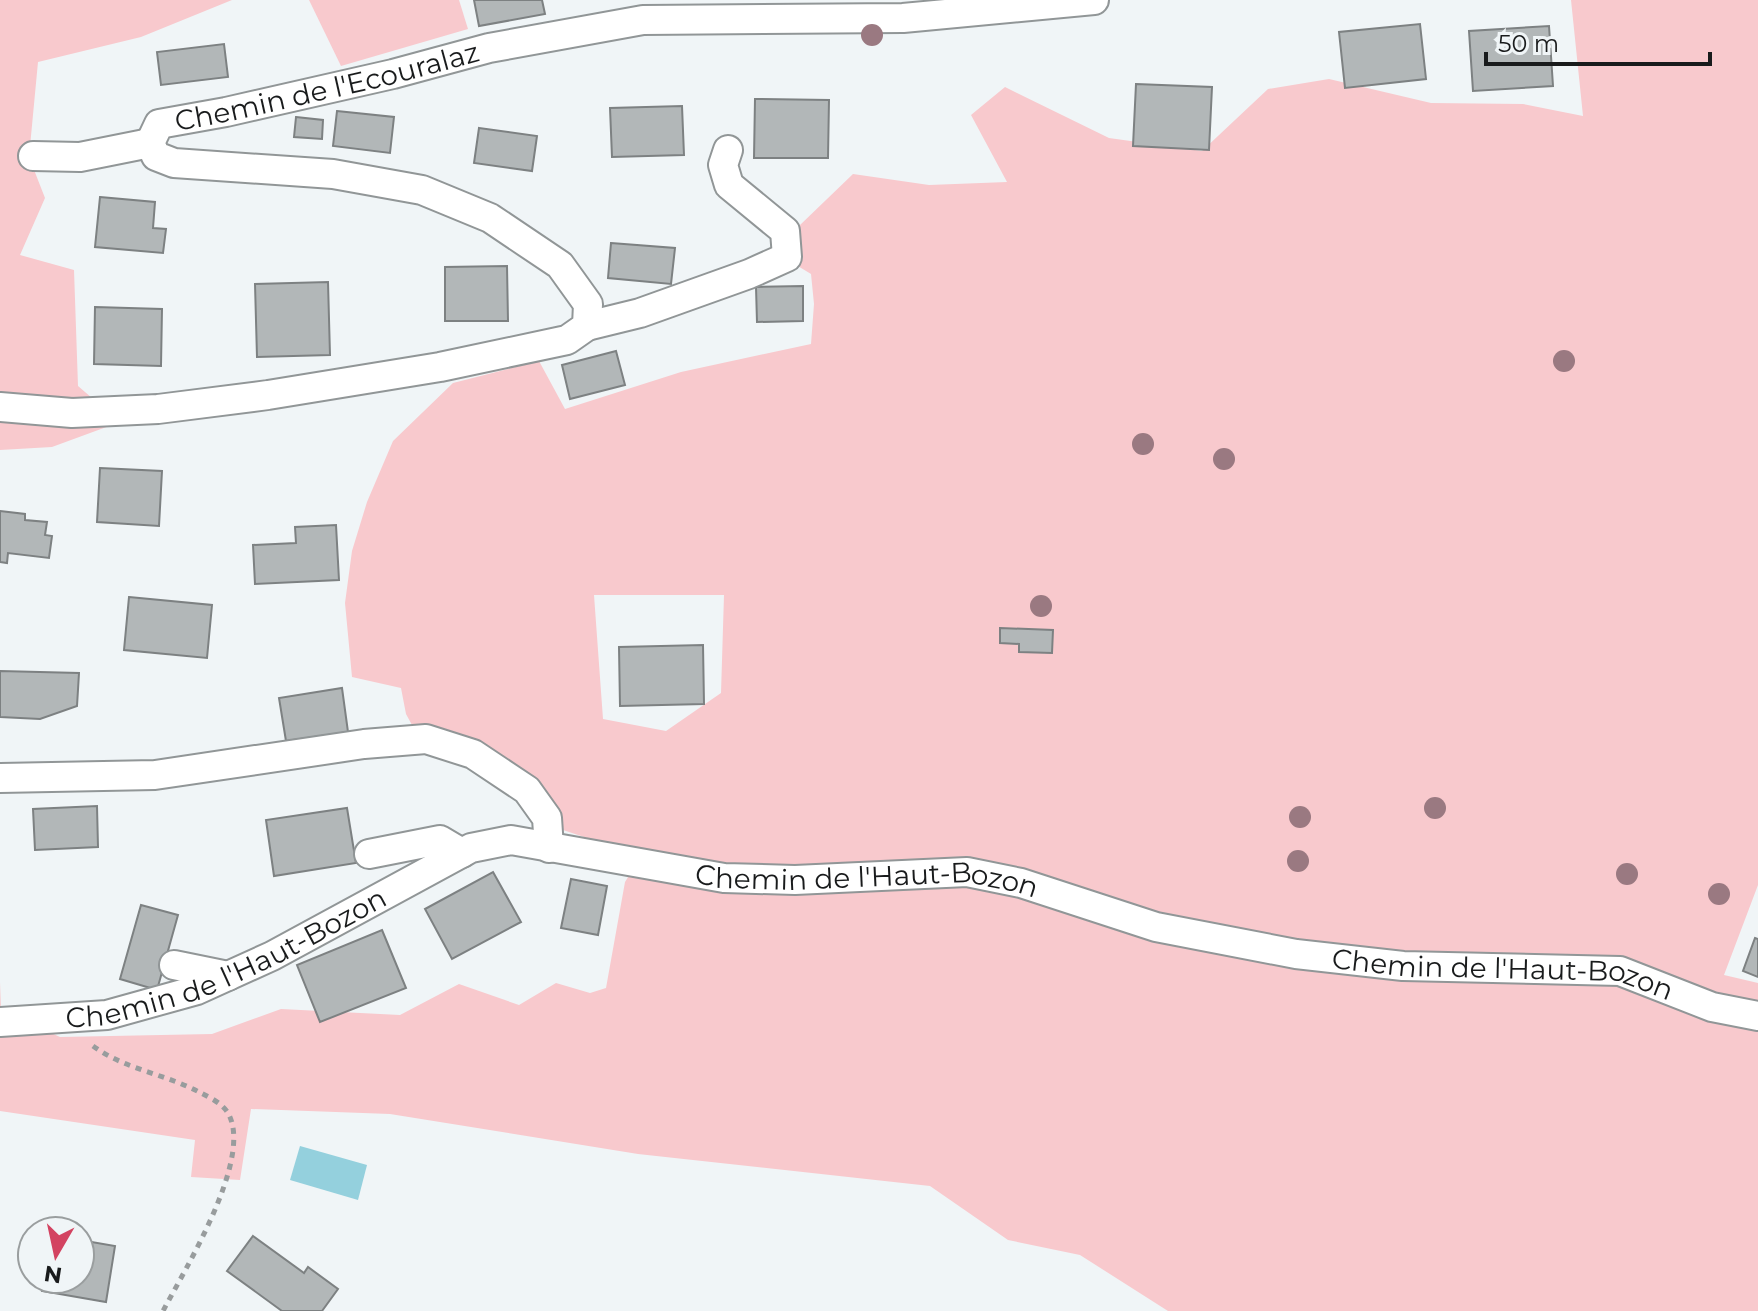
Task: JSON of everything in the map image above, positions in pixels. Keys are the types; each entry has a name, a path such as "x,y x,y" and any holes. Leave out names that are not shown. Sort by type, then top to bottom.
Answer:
{"street":[{"name":"Chemin de l'Ecouralaz","path":"587,326 588,304 560,265 490,218 422,190 333,174 174,163 156,156 150,143 159,124 393,74 489,48 643,20 903,18 1094,0"},
{"path":"33,156 80,157 150,143"},
{"path":"0,407 72,413 158,409 440,367 567,340 587,326 640,313 787,257 785,231 729,185 723,165 728,150"},
{"path":"0,778 155,775 364,744 426,739 473,754 527,790 547,818 549,848"},
{"path":"369,854 440,840 462,853"},
{"name":"Chemin de l'Haut-Bozon","path":"0,1022 107,1015 197,990 272,956 471,848 511,840 724,878 795,880 967,872 1021,883 1156,927 1296,954 1403,966 1620,971 1712,1007 1758,1016"},
{"path":"174,965 228,976"}],"path":[{"path":"78,1018 86,1041 97,1049 155,1076 197,1091 219,1103 229,1114 233,1157 226,1185 163,1311"}],"shaded area":[{"path":"0,0 232,0 141,37 38,62 29,157 45,198 20,255 74,270 78,386 120,422 52,447 0,450"},
{"path":"309,0 459,0 468,29 341,66"},
{"path":"1571,0 1758,0 1758,885 1724,975 1758,983 1758,1311 1168,1311 1080,1255 1008,1240 930,1186 638,1154 390,1114 251,1109 240,1180 191,1177 195,1140 0,1111 0,982 1,1010 60,1037 212,1034 281,1009 400,1015 459,984 519,1005 556,983 590,993 606,988 625,882 641,856 533,820 519,798 468,761 424,747 406,714 401,688 352,677 345,603 352,551 367,502 393,441 453,383 539,361 565,409 681,372 811,344 814,304 811,274 773,251 853,174 929,185 1007,182 971,115 1005,87 1109,138 1202,151 1268,89 1329,79 1431,103 1523,104 1583,116","holes":["594,595 724,595 721,693 666,731 603,719"]}],"water":[{"path":"300,1146 367,1165 358,1200 290,1180"}],"building":[{"path":"474,0 542,0 545,14 479,26"},
{"path":"1420,24 1426,79 1345,88 1339,32"},
{"path":"1549,26 1553,86 1473,91 1469,31"},
{"path":"224,44 228,77 161,85 157,52"},
{"path":"1136,84 1212,87 1209,150 1133,146"},
{"path":"755,99 829,100 828,158 754,158"},
{"path":"682,106 684,155 612,157 610,108"},
{"path":"337,111 394,117 390,153 333,146"},
{"path":"296,117 323,120 322,139 294,137"},
{"path":"479,128 537,136 532,171 474,163"},
{"path":"100,197 155,202 153,228 166,229 163,253 95,247"},
{"path":"611,243 675,248 671,284 608,278"},
{"path":"507,266 508,321 445,321 445,267"},
{"path":"328,282 330,355 257,357 255,284"},
{"path":"803,286 803,321 757,322 756,287"},
{"path":"95,307 162,309 161,366 94,364"},
{"path":"616,351 625,385 570,399 562,365"},
{"path":"100,468 162,471 159,526 97,522"},
{"path":"0,511 25,514 25,520 47,522 45,535 52,536 49,558 8,553 7,563 0,562"},
{"path":"336,525 339,580 255,584 253,545 296,543 295,527"},
{"path":"129,597 212,605 207,658 124,650"},
{"path":"1000,628 1053,630 1052,653 1019,652 1019,644 1000,643"},
{"path":"703,645 704,704 620,706 619,647"},
{"path":"0,671 79,673 77,706 40,719 0,717"},
{"path":"342,688 348,732 286,741 279,698"},
{"path":"97,806 98,847 35,850 33,809"},
{"path":"347,808 356,863 274,876 266,820"},
{"path":"493,872 521,922 452,959 425,909"},
{"path":"571,879 607,886 598,935 561,928"},
{"path":"141,905 178,915 157,990 120,979"},
{"path":"382,930 406,988 320,1022 297,965"},
{"path":"1755,938 1758,939 1758,977 1743,971"},
{"path":"253,1236 304,1273 308,1267 338,1289 322,1311 282,1311 227,1271"},
{"path":"96,1243 115,1246 106,1302 65,1295 96,1295"}]}
